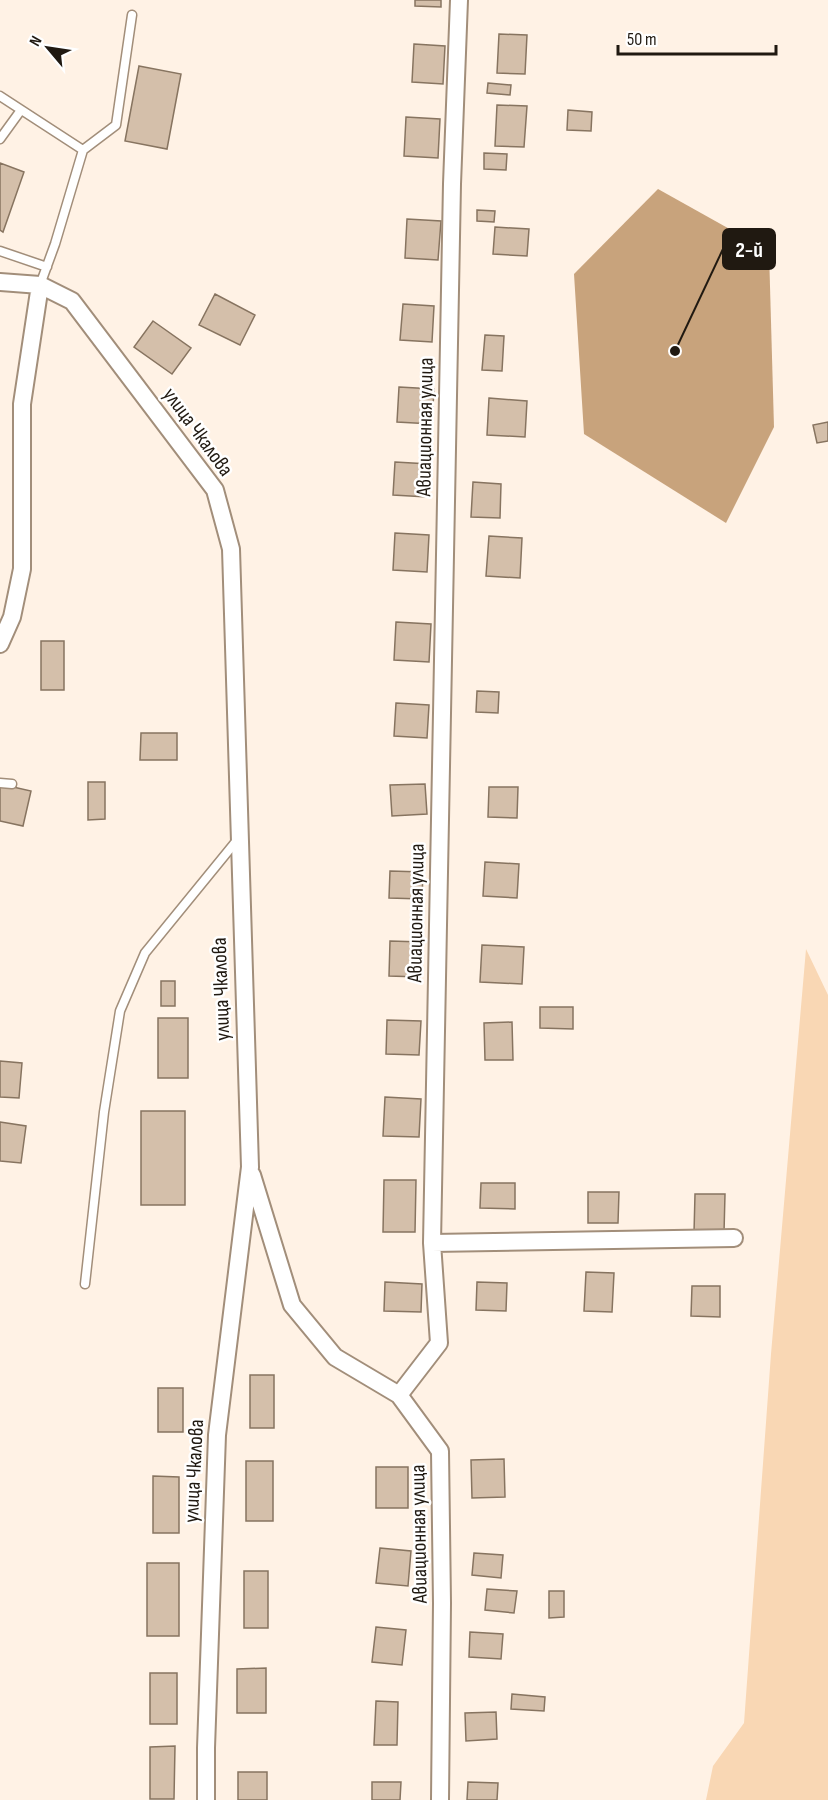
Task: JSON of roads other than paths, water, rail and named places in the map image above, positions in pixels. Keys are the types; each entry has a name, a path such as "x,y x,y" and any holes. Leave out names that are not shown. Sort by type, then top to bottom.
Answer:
{"street":[{"name":"Авиационная улица","path":"440,1800 442,1603 440,1451 399,1395 439,1343 432,1243 452,196 459,0"},
{"name":"улица Чкалова","path":"0,282 40,285 72,301 215,490 231,549 249,1167 217,1435 206,1800"},
{"path":"0,644 12,617 22,569 22,404 40,285"},
{"path":"249,1167 292,1305 335,1358 399,1395"},
{"path":"432,1243 734,1238"}],"lane":[{"path":"40,285 55,244 83,150 116,125 132,15"},
{"path":"0,96 83,150"},
{"path":"0,138 21,110"},
{"path":"0,251 47,267"},
{"path":"0,783 12,784"},
{"path":"85,1284 104,1112 120,1011 145,953 239,837"}],"place":[{"name":"2-й","path":"675,351"}]}
